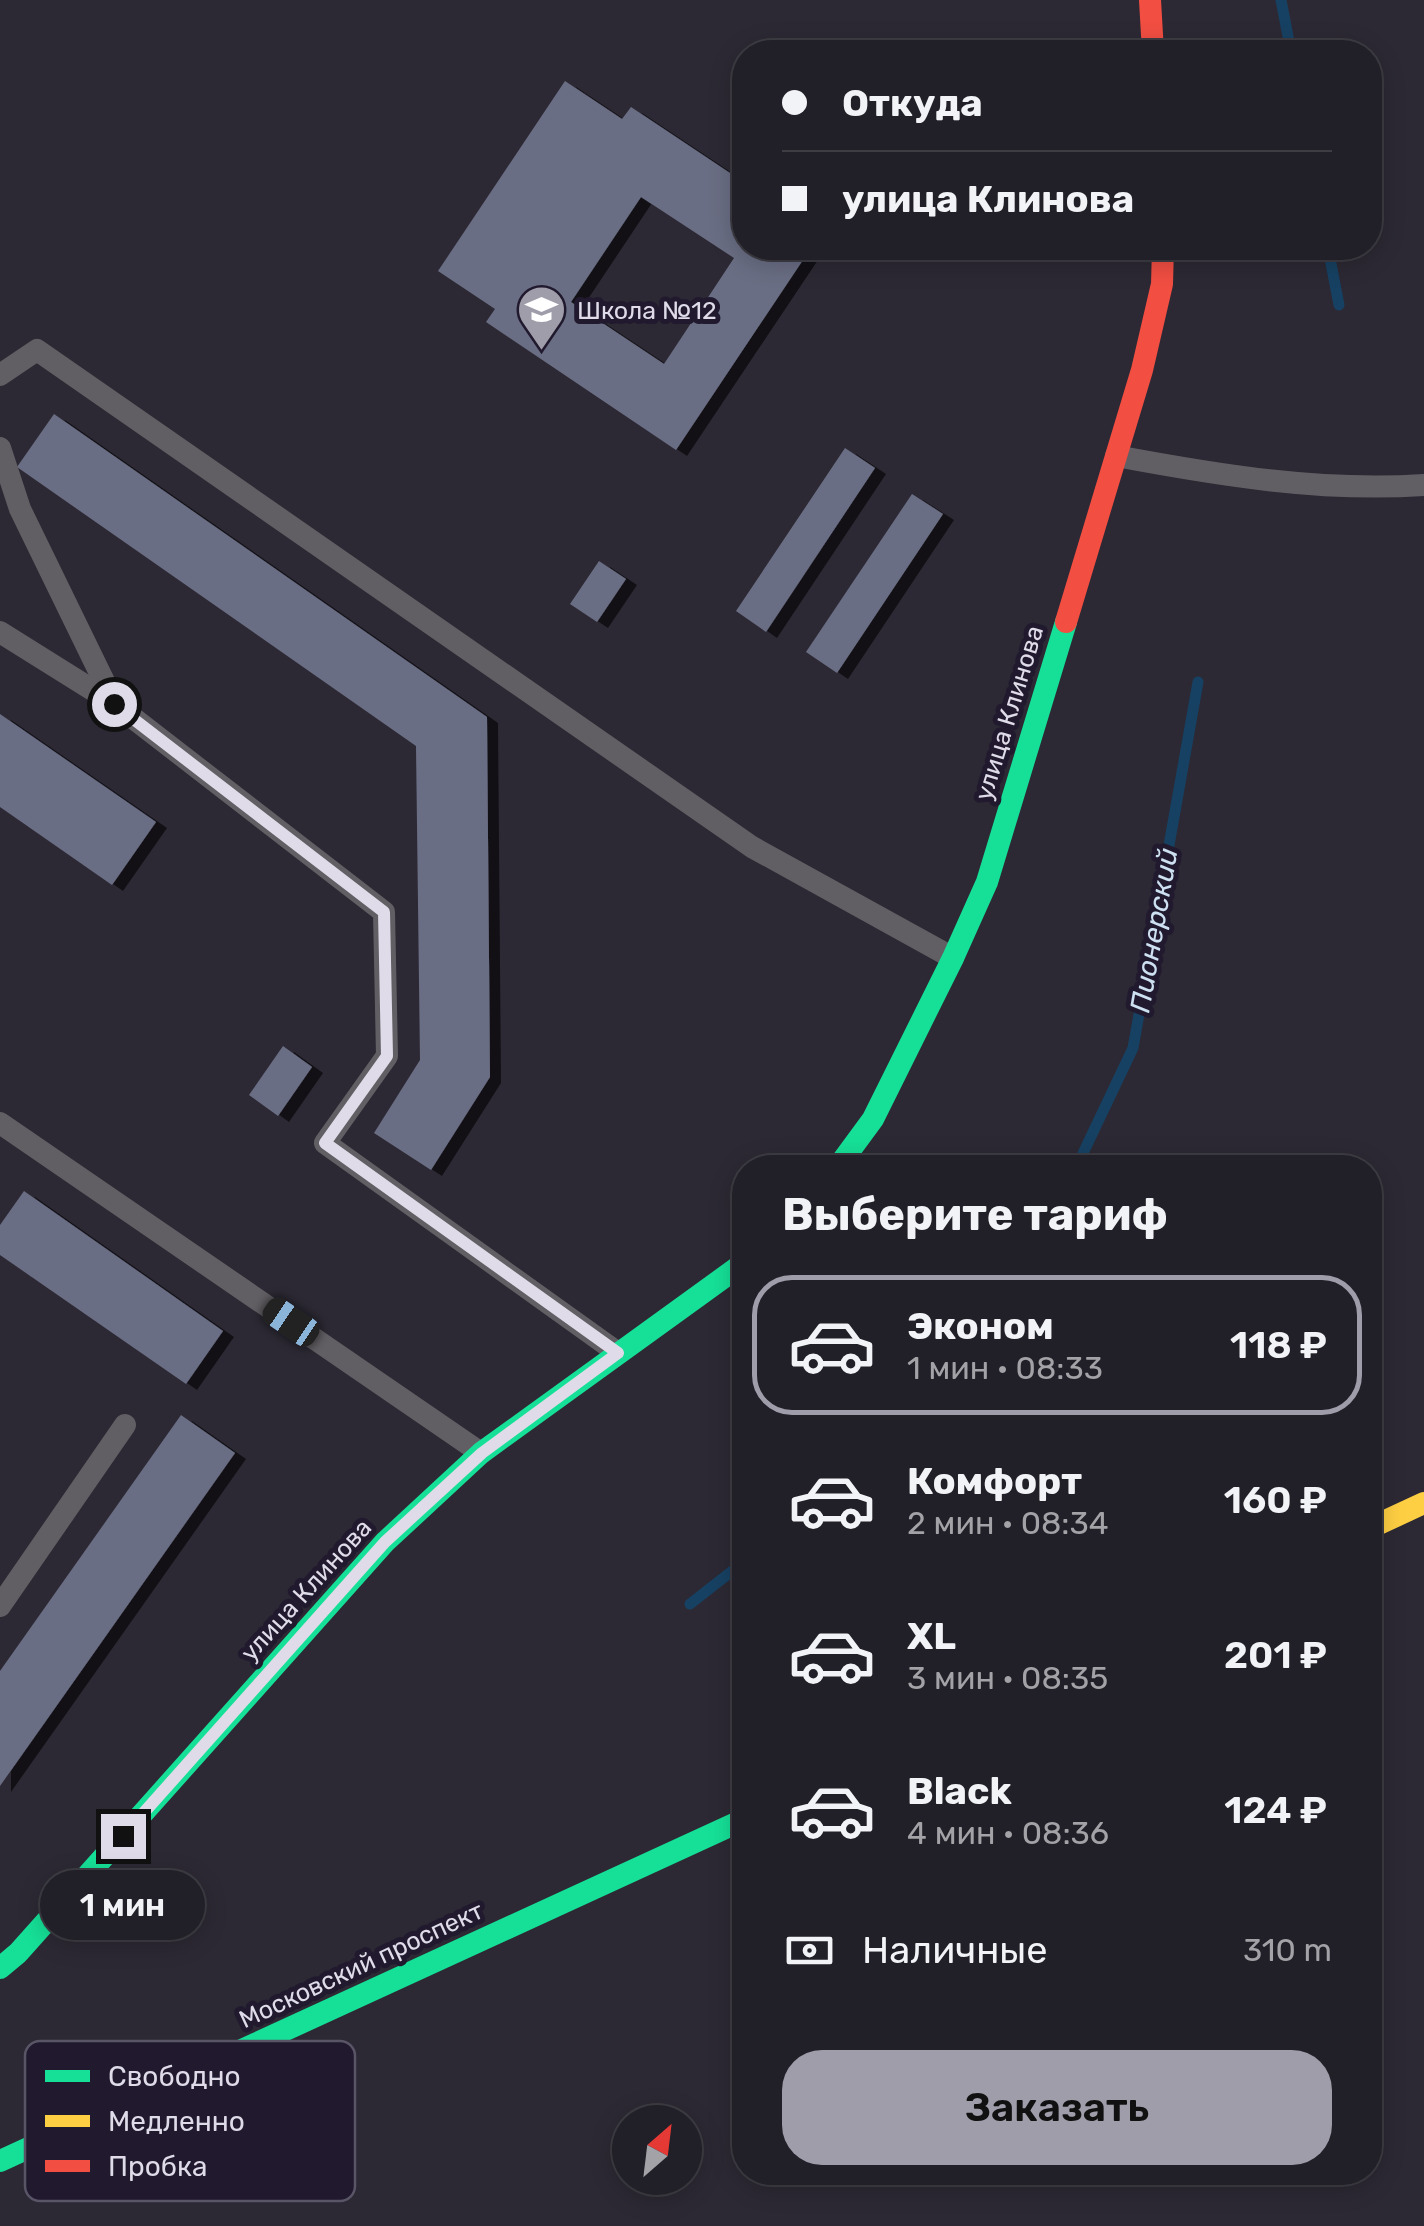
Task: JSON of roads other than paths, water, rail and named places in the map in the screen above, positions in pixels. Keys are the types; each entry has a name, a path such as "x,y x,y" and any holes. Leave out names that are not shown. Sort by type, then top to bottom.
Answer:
{"street":[{"path":"1150,0 1153,40"},
{"name":"улица Клинова","path":"847,1155 873,1119 986,882 1142,370 1162,284 1163,260"},
{"name":"улица Клинова","path":"0,1968 18,1954 385,1542 482,1453 732,1271"},
{"path":"1382,1522 1424,1503"},
{"name":"Московский проспект","path":"261,2041 732,1825"},
{"name":"Московский проспект","path":"0,2161 25,2150"}],"lane":[{"path":"0,375 37,350 752,847 953,958"},
{"path":"0,448 20,508 114,704"},
{"path":"1116,456 1216,475 1297,484 1424,485"},
{"path":"0,632 114,704 384,912 387,1056 325,1143 618,1353"},
{"path":"0,1123 482,1453"},
{"path":"0,1606 125,1425"}],"waterway":[{"name":"Пионерский","path":"1281,0 1289,40"},
{"name":"Пионерский","path":"1330,260 1339,305"},
{"name":"Пионерский","path":"1082,1155 1133,1048 1198,682"},
{"name":"Пионерский","path":"690,1604 732,1571"}],"place":[{"name":"Школа №12","path":"542,352"}]}
